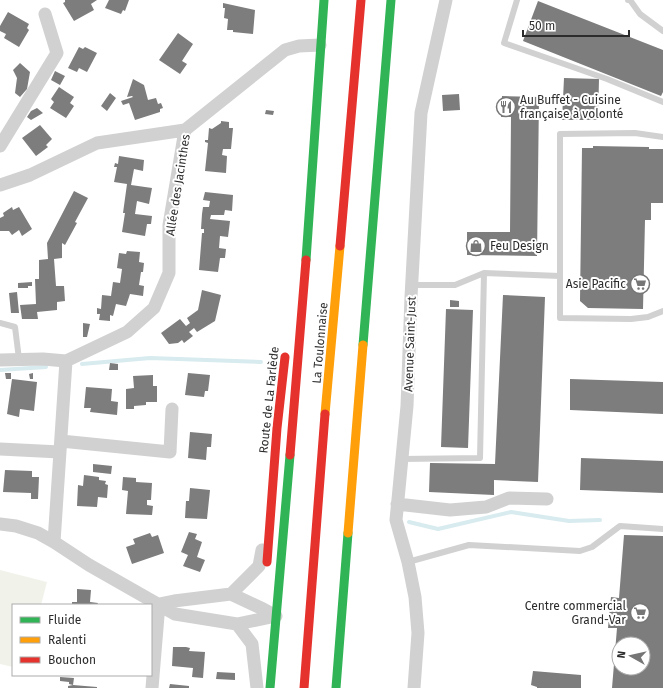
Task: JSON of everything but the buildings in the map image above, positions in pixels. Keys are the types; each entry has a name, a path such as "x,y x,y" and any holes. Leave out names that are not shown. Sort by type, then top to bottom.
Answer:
{"main road":[{"name":"Route de La Farlède","path":"270,688 299,350 324,0"},
{"name":"La Toulonnaise","path":"304,688 315,535 361,0"},
{"path":"336,688 391,0"},
{"name":"Route de La Farlède","path":"298,238 315,116"},
{"name":"Route de La Farlède","path":"266,570 277,428 286,349"},
{"path":"257,688 260,642"}],"street":[{"name":"Avenue Saint-Just","path":"414,688 418,633 415,597 408,562 396,520 408,406 412,284 421,113 446,0"},
{"path":"0,146 57,53 45,14"},
{"name":"Allée des Jacinthes","path":"66,361 127,332 154,308 169,273 169,225 185,130 285,50 299,46 320,45"},
{"path":"0,186 30,175 97,143 185,130"},
{"path":"0,360 43,358 66,361 54,542"},
{"path":"0,449 61,446 170,452 172,409"},
{"path":"397,504 450,510 486,507 509,498 547,499"},
{"path":"159,604 231,594 259,566 272,507"},
{"path":"0,524 16,526 38,533 89,565 176,614 237,624 262,614"},
{"path":"231,594 262,614 276,616"},
{"path":"152,688 159,604"},
{"path":"237,624 252,644 257,688"}],"lane":[{"path":"517,0 504,43 607,78 663,102"},
{"path":"628,0 630,0 640,14 663,31"},
{"path":"663,137 635,133 560,134 560,318 648,318 663,311"},
{"path":"412,284 455,285 484,273 560,276"},
{"path":"402,459 480,458 484,273"},
{"path":"0,323 15,327 19,359"},
{"path":"408,562 469,545 580,551 592,547 620,526 663,529"}],"shaded area":[{"path":"0,570 47,582 41,604 12,604 12,667 0,664"}],"waterway":[{"path":"82,364 150,358 261,362"},
{"path":"0,370 46,367"},
{"path":"409,522 438,529 511,512 569,521 600,520"}],"traffic: fast":[{"path":"306,260 324,0"},
{"path":"363,345 391,0"},
{"path":"270,688 290,455"},
{"path":"336,688 348,533"}],"traffic: slow":[{"path":"325,414 340,246"},
{"path":"348,533 363,345"}],"traffic: jam":[{"path":"340,246 361,0"},
{"path":"290,455 306,260"},
{"path":"267,562 277,428 285,357"},
{"path":"304,688 325,414"}],"place":[{"name":"Au Buffet - Cuisine française à volonté","path":"506,107"},
{"name":"Feu Design","path":"476,246"},
{"name":"Asie Pacific","path":"640,284"},
{"name":"Centre commercial Grand-Var","path":"640,613"}]}
